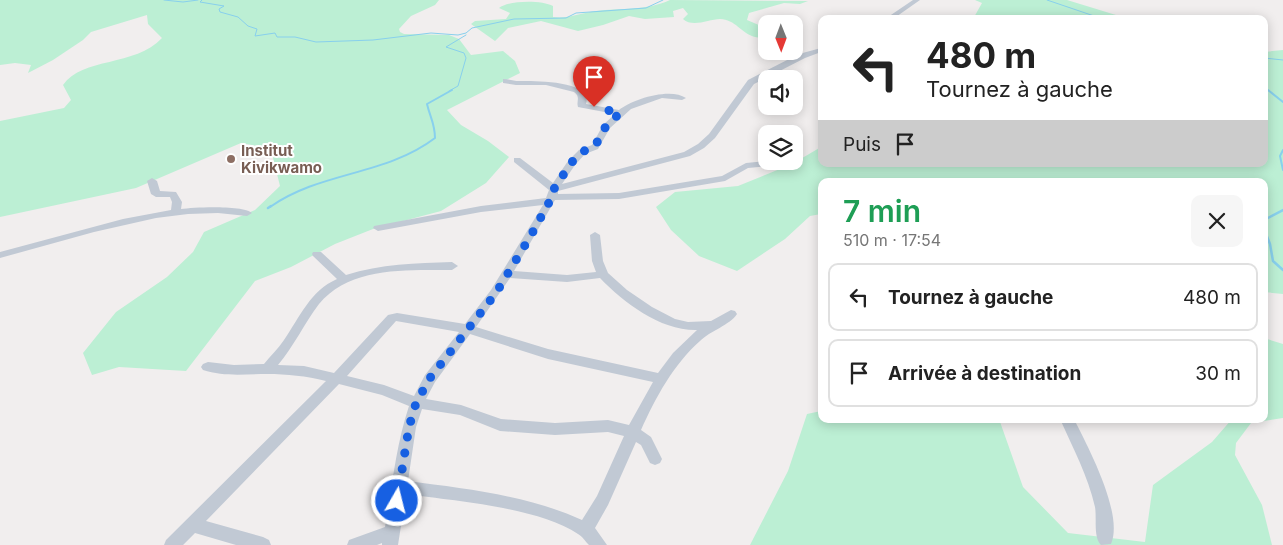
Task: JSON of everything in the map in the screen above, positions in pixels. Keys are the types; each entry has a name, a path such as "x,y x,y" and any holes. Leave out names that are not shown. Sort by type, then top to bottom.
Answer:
{"street":[{"path":"894,15 918,0 922,0"},
{"path":"378,228 552,196 687,154 701,146 712,136 751,82 802,56 818,51"},
{"path":"506,81 546,83 577,90 581,93 583,100 581,105 620,113"},
{"path":"355,545 392,538 398,486 409,427 416,403 430,378 507,274 571,163 582,152 595,146 606,126 620,113 649,99 672,96 682,98"},
{"path":"517,160 552,196 619,196 725,178 746,166 758,164"},
{"path":"152,181 156,194 173,194 177,202 176,212"},
{"path":"0,255 110,226 176,212 229,210 246,213"},
{"path":"595,235 596,251 603,274 611,283 668,321 680,325 714,325"},
{"path":"317,254 344,279"},
{"path":"267,368 286,346 321,295 344,279 388,270 452,266"},
{"path":"507,274 570,280 584,279 603,274"},
{"path":"585,529 604,498 633,432 662,380 678,357 694,339 731,314"},
{"path":"172,545 336,379 392,318 397,317 468,329 548,354 662,380"},
{"path":"208,367 234,370 267,368 304,371 384,390 416,403 461,410 500,425 518,428 555,429 608,426 633,432 646,441 655,460"},
{"path":"1070,423 1100,499 1107,524 1105,539"},
{"path":"398,486 478,497 527,507 559,517 585,529 600,545"},
{"path":"192,525 263,545"}],"green space":[{"path":"0,0 439,0 435,5 411,16 399,29 400,32 404,34 449,35 459,39 471,55 503,51 515,61 520,73 447,110 461,125 488,141 509,157 486,183 441,211 373,229 335,244 291,267 255,281 186,371 119,367 92,375 83,353 116,312 167,277 193,252 204,232 255,210 280,186 273,158 263,147 241,143 136,188 0,217 0,121 64,108 71,100 63,85 72,76 96,65 138,54 162,38 148,24 147,15 91,32 83,40 53,60 28,73 31,65 15,63 0,65"},
{"path":"670,0 808,1 800,4 784,3 749,13 747,20 758,25 758,37 746,33 730,21 716,19 696,23 687,22 683,19 688,14 683,8 673,11 674,17 645,19 629,16 578,31 541,21 508,28 495,41 471,24 475,21 506,19 510,13 499,8 518,2 534,2 553,6 553,17 569,17 596,11 643,8"},
{"path":"975,0 1067,0 1116,15 975,15 982,3"},
{"path":"1283,50 1283,294 1268,292 1268,178 818,178 818,215 810,216 785,239 737,271 699,256 671,230 656,207 675,192 738,186 777,170 803,170 803,158 818,149 818,167 1268,167 1268,52"},
{"path":"1268,339 1283,344 1283,418 1268,420"},
{"path":"818,412 818,423 1000,423 1023,487 1068,533 1145,542 1153,485 1212,442 1229,423 1251,423 1236,443 1235,455 1262,505 1272,545 750,545 788,471 807,414"}],"waterway":[{"path":"164,0 183,2 198,0"},
{"path":"202,0 200,2 224,6 219,9 220,12 238,17 248,26 257,29 255,36 275,33 277,37 295,37 316,42 373,40 431,33 458,35 466,33 472,28 514,19 566,18 576,13 646,8 663,0"},
{"path":"1047,0 1091,15"},
{"path":"449,91 458,86 466,58 464,53 446,47 466,35"},
{"path":"1268,58 1283,60"},
{"path":"270,207 310,186 395,160 435,138 427,104 452,90"},
{"path":"1268,90 1283,102"},
{"path":"1283,150 1280,156 1283,170"},
{"path":"1268,218 1283,210"},
{"path":"1268,239 1273,261 1283,270"}],"place":[{"name":"Institut Kivikwamo","path":"231,159"}],"route":[{"path":"397,501 409,427 416,403 430,378 496,293 530,237 552,197 554,189 571,163 582,152 595,146 606,126 620,113 594,107"}]}
